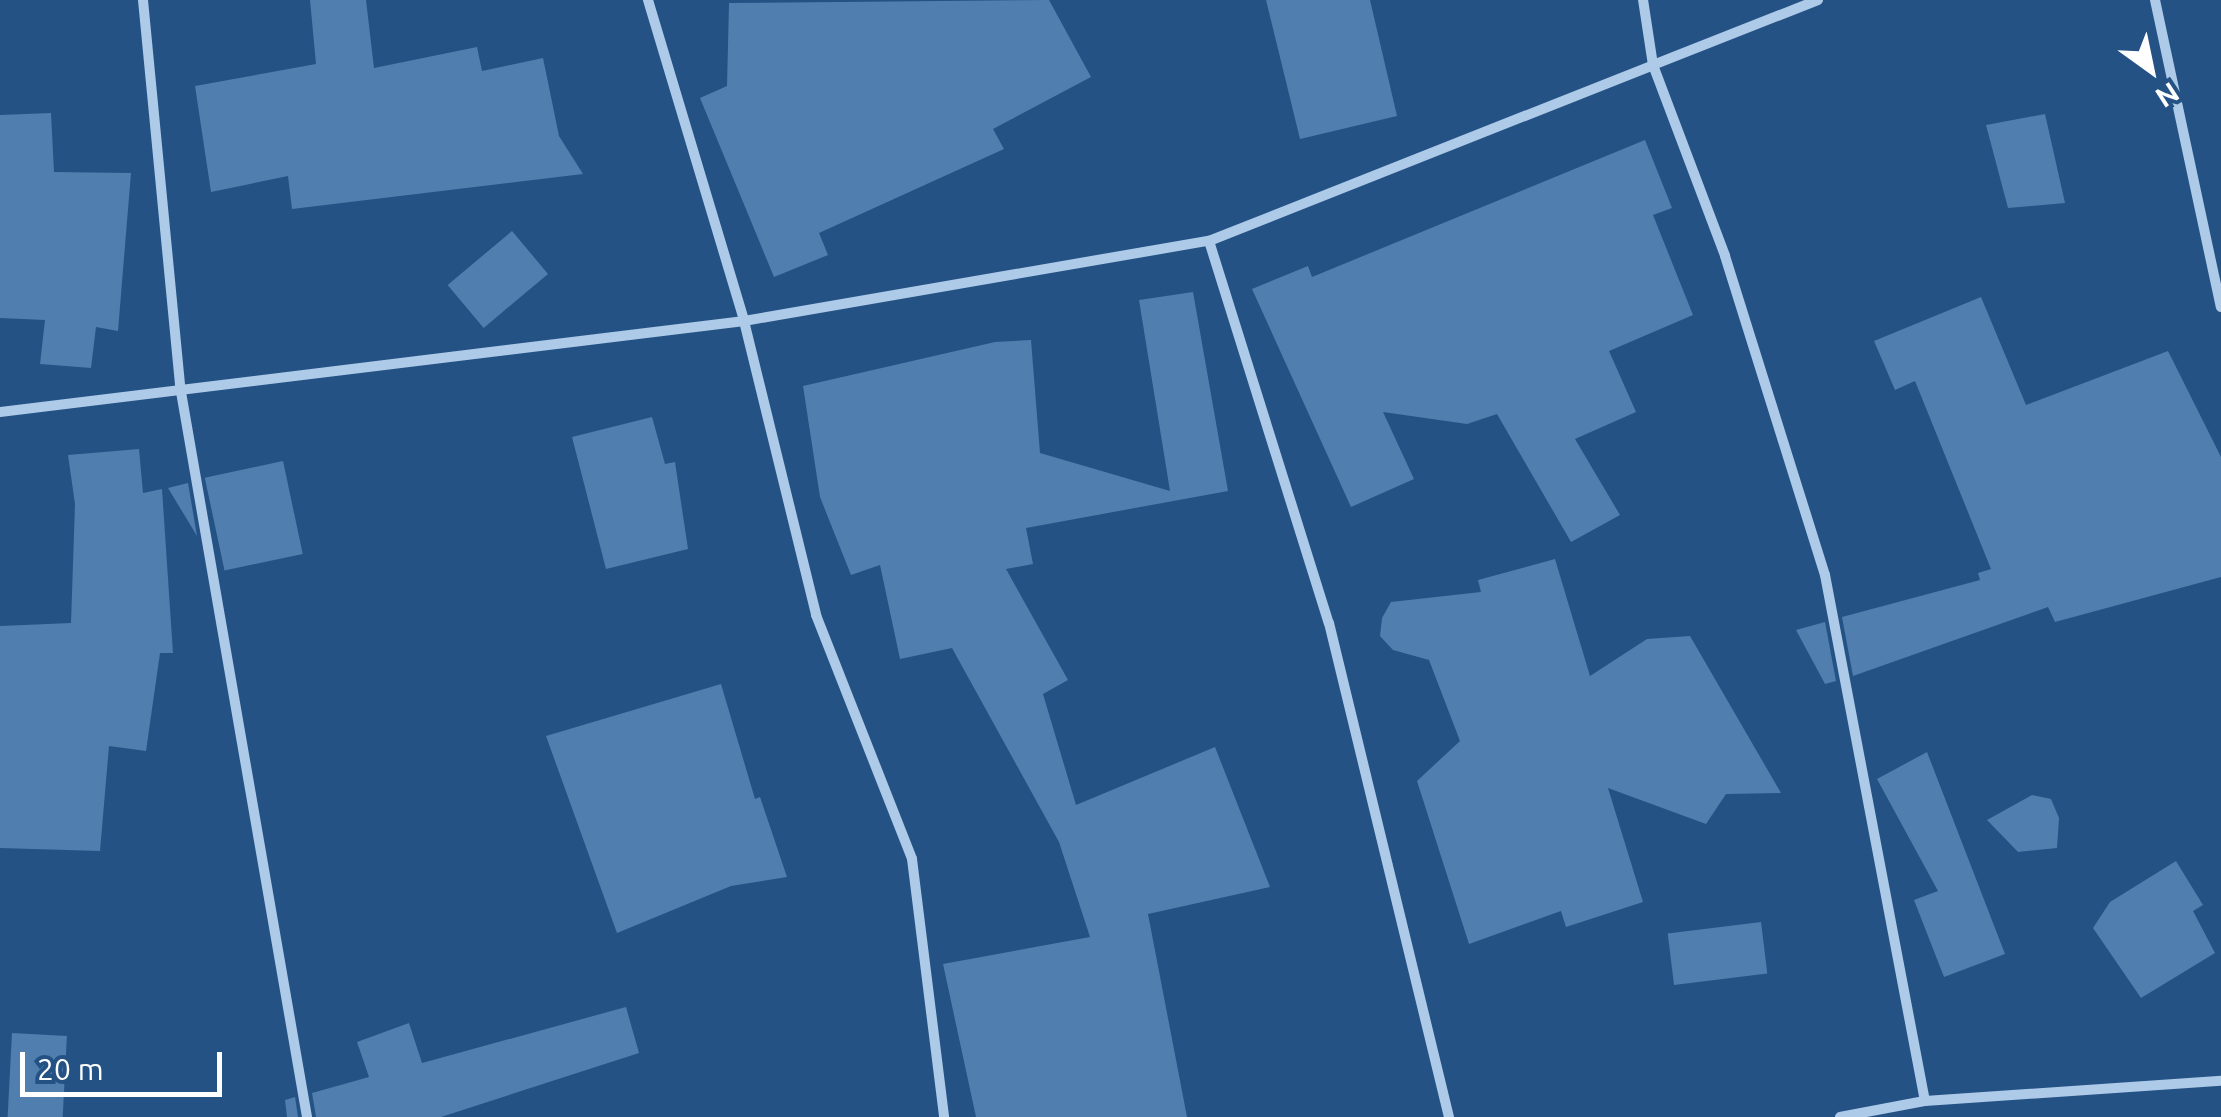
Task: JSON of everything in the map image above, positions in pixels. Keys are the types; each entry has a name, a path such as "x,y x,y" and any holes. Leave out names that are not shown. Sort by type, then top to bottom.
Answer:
{"street":[{"path":"143,0 180,392 308,1117"},
{"path":"648,0 744,320 816,615 912,860 944,1117"},
{"path":"1644,0 1653,65 1725,256 1825,576 1925,1101"},
{"path":"0,412 744,320 1209,241 1818,0"},
{"path":"2155,0 2221,307"},
{"path":"1209,241 1329,624 1449,1117"},
{"path":"1840,1117 1925,1101 2221,1081"}],"building":[{"path":"310,0 366,0 374,68 477,47 482,71 543,58 559,136 583,174 292,209 288,176 211,192 195,86 316,64"},
{"path":"1049,0 1091,77 993,129 1004,149 819,233 828,255 774,277 700,98 727,86 729,3"},
{"path":"1266,0 1370,0 1397,116 1300,139"},
{"path":"51,113 54,172 131,173 118,331 96,327 91,368 40,364 45,320 0,318 0,115"},
{"path":"2045,114 2065,203 2008,208 1986,125"},
{"path":"1645,140 1672,208 1653,215 1693,315 1609,351 1636,412 1575,439 1620,515 1571,542 1497,414 1467,424 1383,412 1414,479 1351,507 1252,289 1308,266 1312,277"},
{"path":"512,231 548,274 484,328 448,285"},
{"path":"1193,292 1228,491 1026,528 1033,564 1006,569 1068,680 1043,694 1076,805 1215,747 1270,887 1148,914 1187,1117 976,1117 943,964 1090,937 1059,842 952,648 900,659 880,565 851,575 820,497 803,386 995,342 1031,340 1040,453 1170,491 1139,300"},
{"path":"1981,297 2026,405 2168,351 2221,457 2221,577 2055,622 2048,607 1853,676 1842,617 1980,580 1978,573 1991,569 1915,381 1895,390 1874,341"},
{"path":"652,417 665,464 675,462 688,549 606,569 572,437"},
{"path":"139,449 143,493 162,489 173,653 160,653 146,751 109,746 100,851 0,848 0,626 71,623 75,504 68,455"},
{"path":"283,461 303,554 224,571 205,478"},
{"path":"188,483 197,536 168,488"},
{"path":"1555,559 1590,676 1647,639 1690,636 1781,793 1726,794 1706,824 1608,788 1643,902 1566,927 1561,911 1469,944 1417,781 1460,741 1429,660 1393,650 1380,636 1382,618 1391,602 1481,592 1478,580"},
{"path":"1825,622 1836,681 1825,684 1796,630"},
{"path":"721,684 755,799 760,797 787,877 731,886 617,933 546,736"},
{"path":"1927,752 2005,954 1944,977 1914,900 1938,891 1877,779"},
{"path":"2032,795 2051,799 2059,818 2057,848 2018,852 1987,820"},
{"path":"2176,861 2203,905 2193,911 2215,953 2141,998 2093,928 2110,902"},
{"path":"1761,922 1767,974 1674,985 1668,933"},
{"path":"626,1007 639,1053 441,1117 316,1117 312,1093 369,1077 357,1042 409,1023 422,1063"},
{"path":"12,1033 67,1036 63,1117 8,1117"},
{"path":"295,1097 298,1117 287,1117 285,1100"}]}
